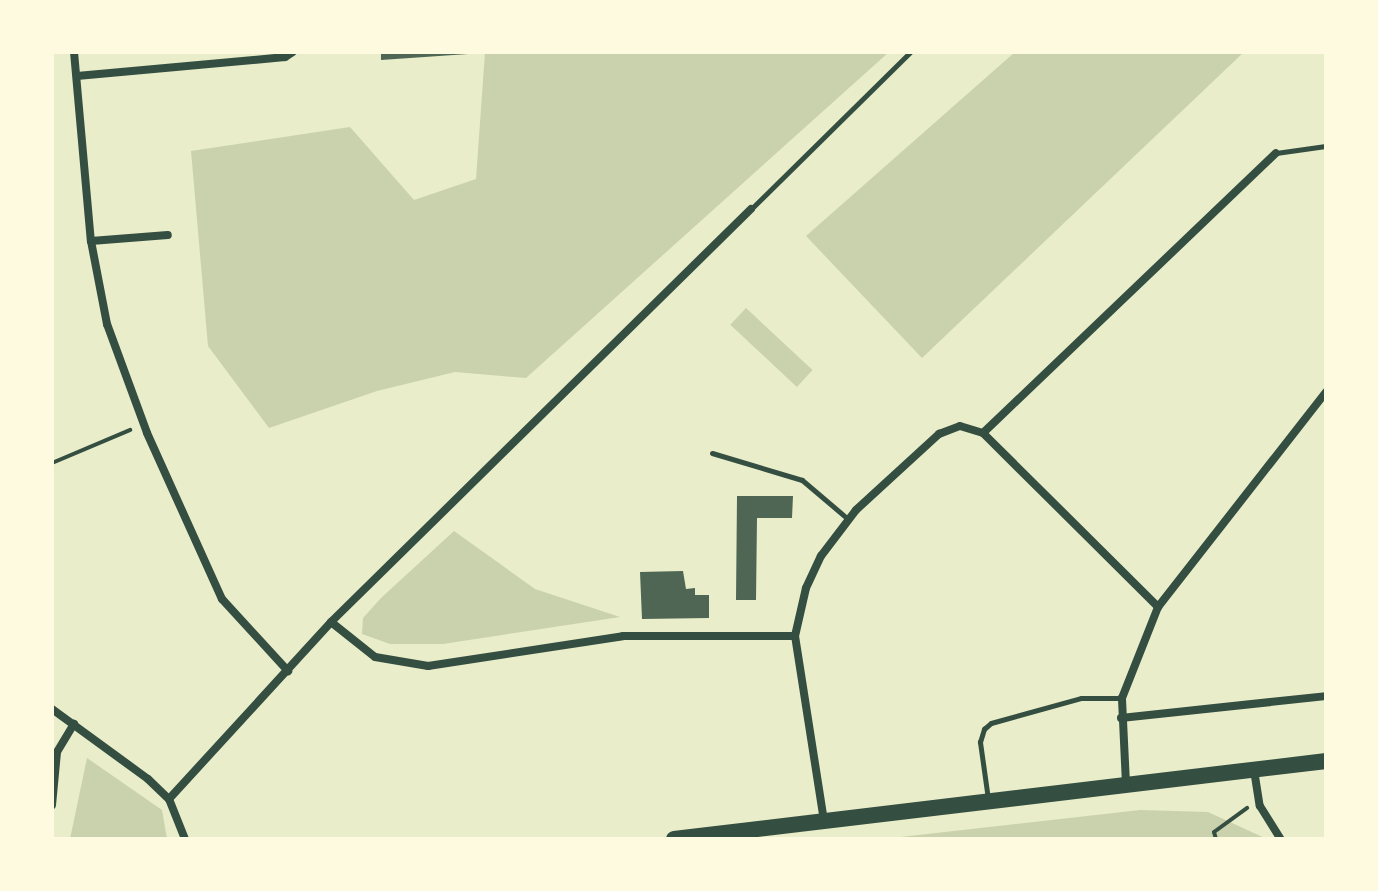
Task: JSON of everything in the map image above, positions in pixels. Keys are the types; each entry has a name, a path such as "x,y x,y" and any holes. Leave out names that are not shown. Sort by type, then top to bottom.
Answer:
{"main road":[{"path":"674,839 1326,761"}],"street":[{"path":"74,52 91,241 107,324 143,424 222,599 288,671"},
{"path":"77,76 285,57 293,52"},
{"path":"983,433 1276,153"},
{"path":"169,799 331,622 751,209"},
{"path":"91,241 168,235"},
{"path":"1126,784 1122,698 1158,607 1326,392"},
{"path":"824,821 795,636 806,588 821,556 848,519 939,434 960,426 983,433 1158,607"},
{"path":"331,622 375,657 428,666 623,636 795,636"},
{"path":"1121,718 1326,696"},
{"path":"52,709 148,779 169,799 185,839"},
{"path":"52,805 57,752 74,724"},
{"path":"1254,768 1258,799 1281,839"}],"lane":[{"path":"751,209 910,52"},
{"path":"1276,153 1326,146"},
{"path":"712,453 802,480 848,519"},
{"path":"988,800 980,742 984,729 991,723 1081,698 1122,698"}],"path":[{"path":"52,463 143,424"},
{"path":"1216,839 1214,832 1258,799"}],"green space":[{"path":"485,52 889,52 526,378 455,372 377,391 269,428 208,346 191,151 350,127 414,200 476,179"},
{"path":"1015,52 1244,52 922,358 806,236"},
{"path":"746,308 813,370 797,387 730,325"},
{"path":"454,531 535,589 620,617 443,644 390,644 362,634 363,618"},
{"path":"87,758 162,810 167,839 70,839"},
{"path":"1140,810 1208,812 1267,839 883,839"}],"building":[{"path":"381,52 468,52 468,54 381,60"},
{"path":"737,496 793,496 792,518 757,518 756,600 736,600"},
{"path":"683,571 686,589 695,588 695,595 709,595 709,618 642,619 640,572"}]}
